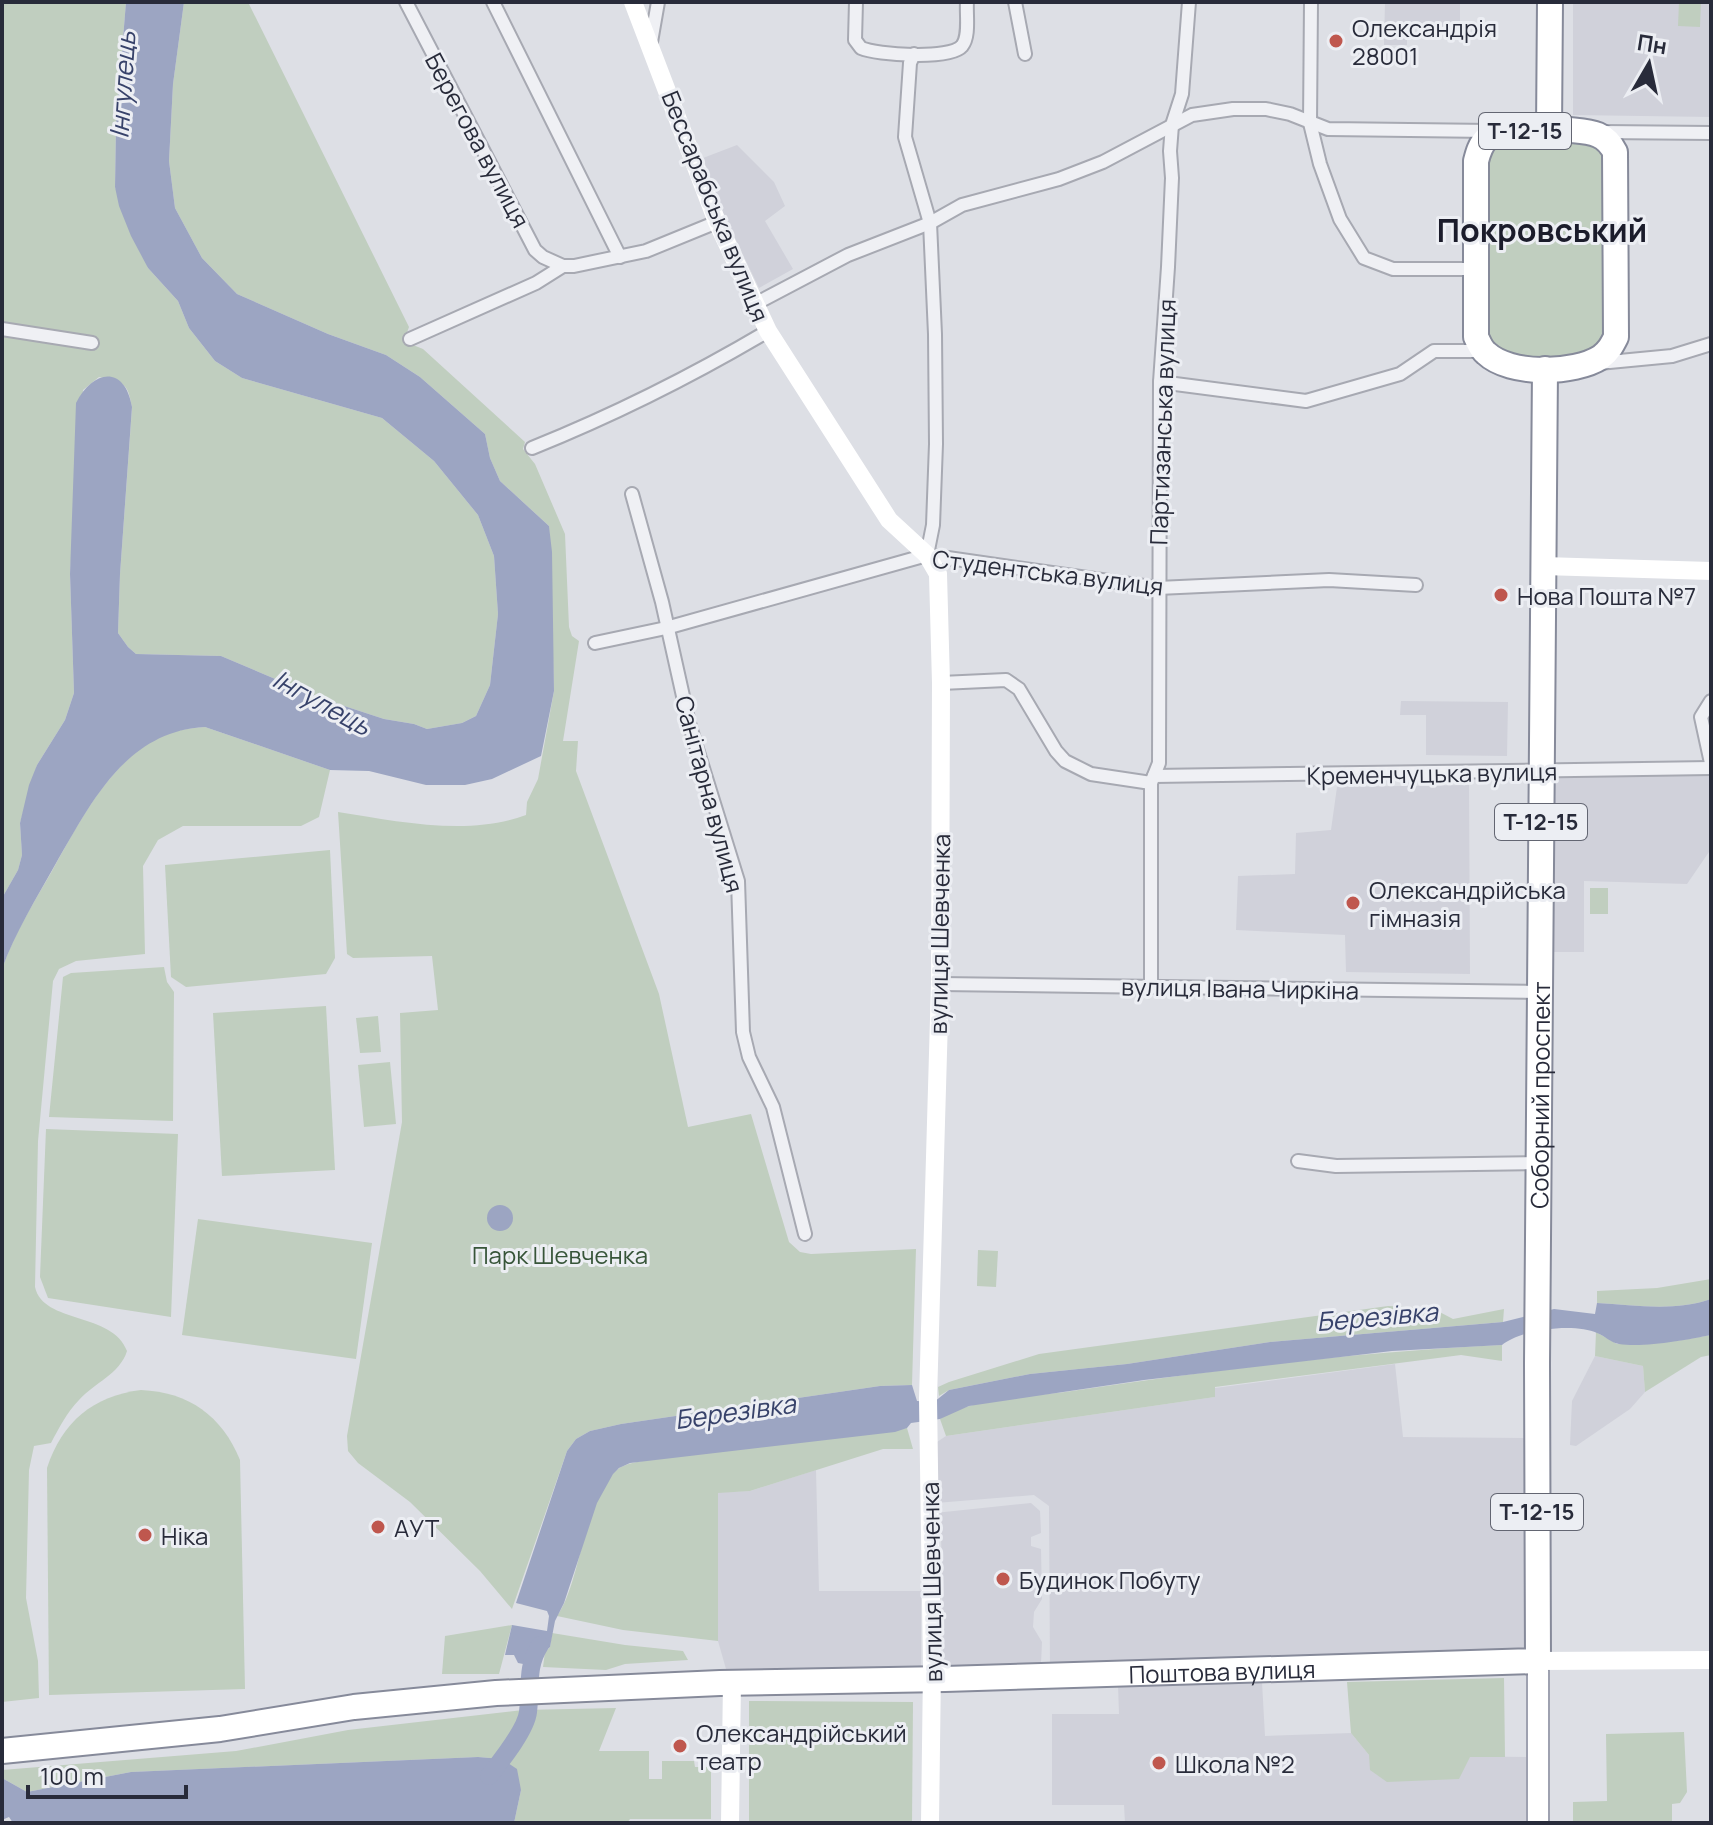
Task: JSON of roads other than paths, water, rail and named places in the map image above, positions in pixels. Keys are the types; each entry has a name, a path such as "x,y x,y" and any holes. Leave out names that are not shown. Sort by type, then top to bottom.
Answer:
{"highway":[{"name":"Т-12-15","path":"1549,130 1550,2"},
{"name":"Т-12-15","path":"1484,351 1476,337 1476,161 1479,149 1488,137 1499,131 1595,132 1609,140 1615,152 1616,337 1610,349 1584,364"},
{"path":"1484,351 1495,360 1522,368 1567,370 1584,364"},
{"name":"Соборний проспект","path":"1538,1661 1537,1363 1545,369"},
{"name":"Поштова вулиця","path":"12,1750 220,1729 354,1707 496,1693 732,1682 1538,1661"}],"main road":[{"name":"Бессарабська вулиця","path":"633,2 717,222 768,331 889,520 927,555"},
{"name":"вулиця Шевченка","path":"927,555 938,574 941,683 940,984 928,1399 932,1679 930,1823"},
{"path":"1543,566 1711,571"},
{"name":"Поштова вулиця","path":"1538,1661 1711,1660"},
{"name":"Соборний проспект","path":"1538,1661 1538,1823"},
{"path":"730,1823 732,1682"}],"street":[{"name":"Берегова вулиця","path":"406,2 535,250 563,266"},
{"path":"493,2 620,257"},
{"path":"651,45 658,2"},
{"path":"856,2 855,40 861,48 914,54 948,53 959,49 965,39 967,2"},
{"path":"1015,2 1025,54"},
{"name":"Партизанська вулиця","path":"1151,987 1152,779 1159,763 1160,382 1168,267 1172,125 1182,94 1189,2"},
{"path":"1311,2 1310,123 1320,164 1340,219 1364,258 1393,269 1476,269"},
{"name":"вулиця Шевченка","path":"914,54 909,72 905,137 930,223 936,444 933,525 927,555"},
{"path":"755,304 848,255 930,223 962,205 1059,179 1103,162 1192,115 1233,109 1278,112 1328,129 1499,131"},
{"path":"1595,132 1711,133"},
{"path":"410,339 536,283 563,266 646,251 717,222"},
{"path":"2,329 92,343"},
{"path":"532,448 610,415 702,370 768,331"},
{"path":"1584,364 1645,360 1711,344"},
{"path":"1160,382 1306,401 1400,374 1434,351 1484,351"},
{"name":"Санітарна вулиця","path":"632,494 662,602 689,723 738,881 743,1032 749,1057 773,1107 805,1234"},
{"name":"Студентська вулиця","path":"595,643 666,628 927,555 1158,588 1329,580 1416,585"},
{"name":"Кременчуцька вулиця","path":"941,683 1006,680 1019,689 1065,761 1091,774 1152,779 1542,772 1711,765 1701,717 1711,701"},
{"name":"вулиця Івана Чиркіна","path":"940,984 1540,992"},
{"path":"1298,1161 1336,1166 1539,1163"}],"water":[{"name":"Інгулець","path":"126,2 184,2 173,84 169,161 175,208 202,258 237,294 328,334 386,355 420,377 485,434 490,458 500,481 549,526 554,691 541,756 492,779 465,785 426,785 369,771 330,770 205,727 177,732 153,742 113,775 97,796 33,903 2,969 2,898 18,870 22,855 20,823 29,785 37,765 65,720 74,693 70,574 76,403 91,383 99,378 116,378 123,384 132,407 118,633 136,654 221,656 320,698 427,729 462,723 476,716 490,685 498,614 494,556 478,515 434,461 382,418 242,378 215,361 189,328 178,301 148,268 131,236 115,187 116,125"},
{"path":"500,1205 509,1209 513,1218 509,1227 500,1231 491,1227 487,1218 491,1209"},
{"path":"1711,1299 1711,1335 1677,1341 1629,1345 1616,1343 1587,1330 1548,1329 1522,1335 1502,1345 1392,1351 1144,1380 969,1406 940,1419 911,1423 895,1432 630,1463 613,1474 597,1503 564,1603 555,1621 550,1647 534,1666 518,1663 514,1655 505,1655 512,1625 547,1631 547,1611 516,1603 567,1451 576,1439 590,1431 880,1386 912,1385 917,1401 934,1402 949,1390 1030,1374 1127,1364 1270,1342 1503,1322 1554,1309 1595,1314 1597,1303 1669,1307"},
{"path":"478,1757 502,1759 517,1769 521,1790 514,1823 13,1823 9,1817 2,1820 2,1778 27,1792 131,1772"}],"waterway":[{"name":"Березівка","path":"489,1776 523,1728 528,1712 531,1669 540,1645"}],"place":[{"name":"Олександрія 28001","path":"1336,41"},
{"name":"Нова Пошта №7","path":"1501,595"},
{"name":"Олександрійська гімназія","path":"1353,903"},
{"name":"АУТ","path":"378,1527"},
{"name":"Ніка","path":"145,1535"},
{"name":"Будинок Побуту","path":"1003,1579"},
{"name":"Олександрійський театр","path":"680,1746"},
{"name":"Школа №2","path":"1159,1763"}],"district":[{"name":"Покровський","path":"1542,230"}],"park label":[{"name":"Парк Шевченка","path":"560,1254"}]}
